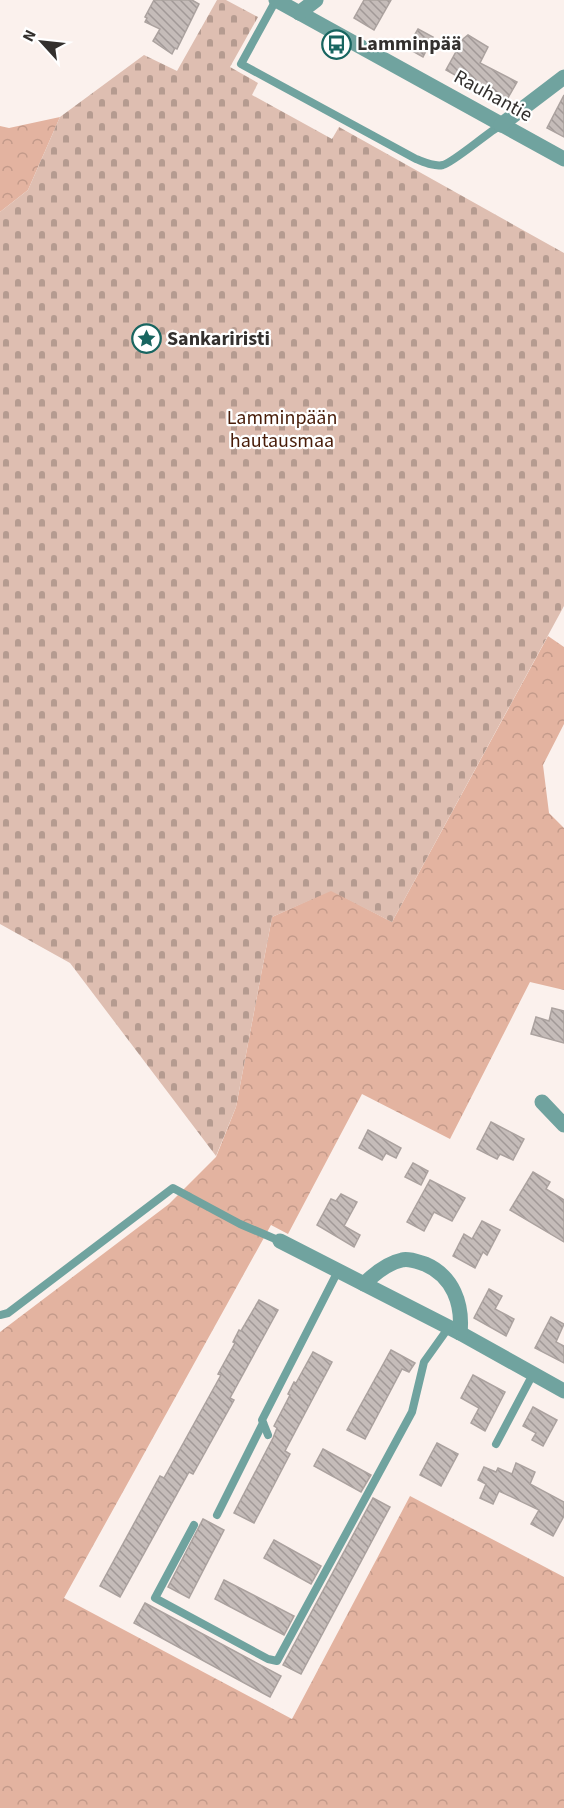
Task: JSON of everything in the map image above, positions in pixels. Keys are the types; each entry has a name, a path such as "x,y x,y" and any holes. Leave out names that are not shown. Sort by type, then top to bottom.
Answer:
{"street":[{"name":"Rauhantie","path":"276,0 564,159"},
{"path":"299,13 316,0"},
{"path":"501,125 564,77"},
{"path":"542,1102 564,1125"},
{"path":"279,1241 454,1330 564,1391"},
{"path":"364,1284 383,1267 405,1259 433,1268 448,1281 458,1298 461,1318 454,1330"}],"lane":[{"path":"276,0 241,64 416,159 432,164 444,165 501,125"},
{"path":"0,1315 8,1313 172,1188 240,1224 279,1241"},
{"path":"217,1515 263,1423 262,1420 338,1271"},
{"path":"194,1526 155,1598 268,1659 277,1661 412,1412 424,1362 454,1330"},
{"path":"496,1444 533,1374"},
{"path":"263,1423 268,1435"}],"green space":[{"name":"Lamminpään hautausmaa","path":"217,0 226,0 258,17 230,67 258,83 252,95 332,139 339,127 564,253 564,606 392,922 331,891 272,917 236,1107 216,1156 70,963 0,924 0,212 28,190 60,117 144,55 177,71"},
{"path":"60,117 28,190 0,212 0,126 9,128"},
{"path":"548,636 564,647 564,724 543,765 549,813 564,828 564,990 530,982 450,1139 362,1094 288,1234 271,1225 64,1598 292,1719 410,1496 564,1577 564,1808 0,1808 0,1332 169,1204 216,1157 236,1107 272,917 331,890 392,922"}],"building":[{"path":"154,0 192,0 199,4 177,49 175,48 172,54 153,41 160,29 145,22 147,18 145,17"},
{"path":"364,0 391,0 374,30 354,18"},
{"path":"418,29 433,37 423,57 407,48"},
{"path":"468,35 488,47 480,63 517,82 505,103 446,70 463,39"},
{"path":"564,95 564,137 547,128"},
{"path":"552,1008 564,1011 564,1043 531,1034 536,1017 549,1021"},
{"path":"491,1122 524,1139 513,1160 500,1154 497,1159 477,1149"},
{"path":"368,1130 401,1148 396,1158 386,1153 382,1160 359,1148"},
{"path":"413,1163 428,1171 421,1185 405,1177"},
{"path":"533,1172 550,1182 546,1189 564,1200 564,1242 510,1210"},
{"path":"430,1180 465,1198 452,1221 434,1212 424,1231 407,1222"},
{"path":"341,1194 357,1202 344,1226 360,1235 354,1247 317,1225 331,1199 336,1201"},
{"path":"482,1221 500,1230 487,1255 483,1252 475,1268 453,1256 464,1234 472,1239"},
{"path":"489,1289 502,1296 495,1309 514,1319 506,1336 474,1318"},
{"path":"259,1300 278,1310 230,1398 234,1400 193,1474 189,1472 120,1597 100,1586 160,1476 164,1478 221,1375 218,1374 235,1343 233,1342 239,1330 241,1331"},
{"path":"551,1317 564,1324 556,1342 564,1346 564,1363 535,1348"},
{"path":"391,1350 415,1363 409,1372 402,1369 365,1439 347,1430"},
{"path":"313,1352 332,1362 285,1451 290,1454 254,1523 234,1513 273,1438 277,1428 274,1426 290,1395 288,1394"},
{"path":"473,1375 505,1392 485,1431 471,1423 479,1408 461,1398"},
{"path":"533,1407 557,1420 543,1446 532,1440 536,1433 523,1426"},
{"path":"437,1443 458,1454 441,1486 420,1475"},
{"path":"323,1449 371,1475 361,1492 314,1466"},
{"path":"516,1463 535,1472 530,1484 564,1502 564,1516 553,1536 531,1524 539,1510 499,1491 493,1504 480,1498 486,1484 478,1480 484,1467 496,1472 498,1468 512,1474"},
{"path":"373,1498 390,1507 301,1674 283,1665"},
{"path":"203,1519 224,1530 189,1598 168,1587"},
{"path":"274,1540 321,1566 311,1584 264,1558"},
{"path":"224,1580 294,1616 284,1635 215,1599"},
{"path":"145,1603 281,1676 270,1697 134,1623"}],"place":[{"name":"Lamminpää","path":"336,44"},
{"name":"Sankariristi","path":"146,339"}]}
